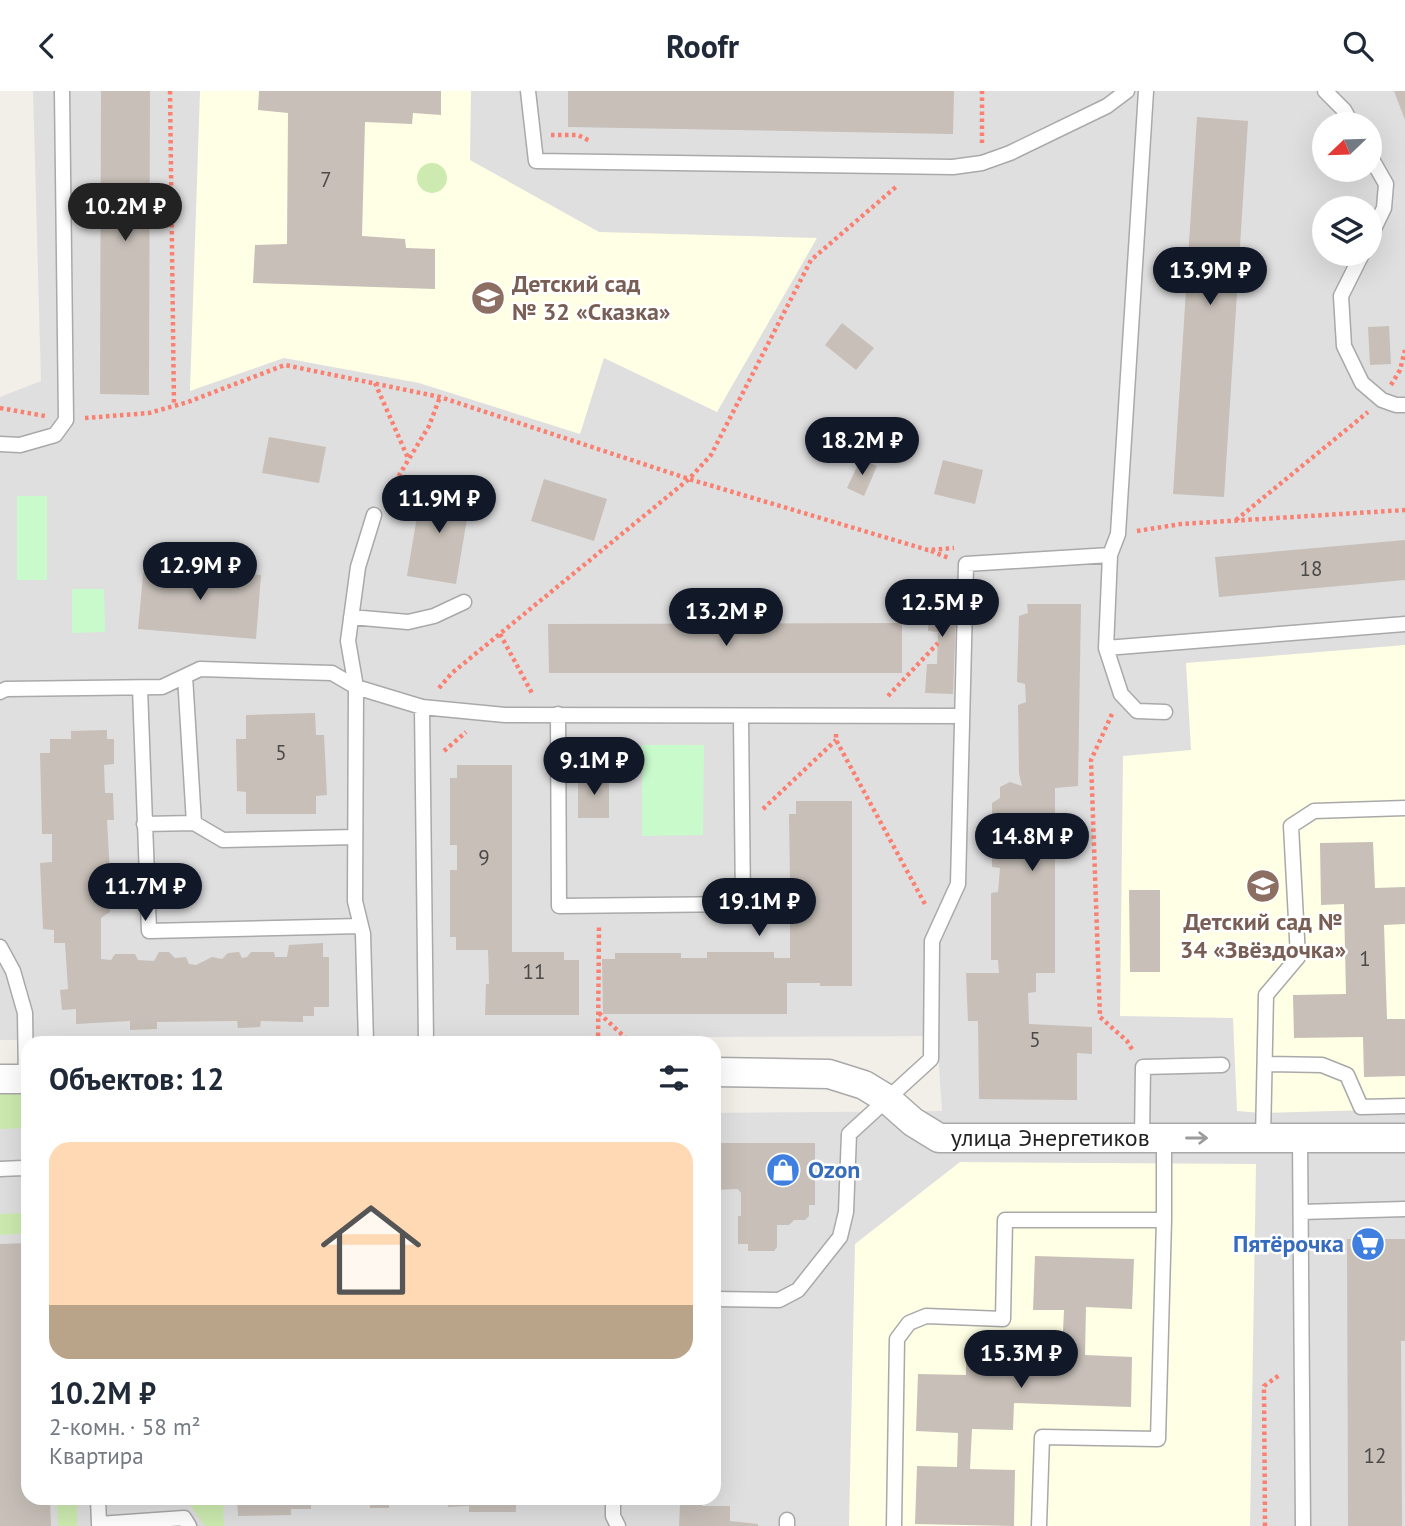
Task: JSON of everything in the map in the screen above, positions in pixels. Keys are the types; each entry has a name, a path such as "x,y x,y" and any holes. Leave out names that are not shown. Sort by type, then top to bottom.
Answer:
{"street":[{"name":"улица Энергетиков","path":"721,1072 829,1074 864,1085 939,1138 1405,1138"}],"lane":[{"path":"0,444 20,445 55,435 66,420 62,91"},
{"path":"528,91 536,160 953,167 982,163 1010,153 1107,106 1127,91"},
{"path":"1146,91 1118,534 1110,555 1106,649 1121,694 1137,711 1165,712"},
{"path":"1325,91 1345,112"},
{"path":"1382,177 1386,184 1382,212"},
{"path":"1356,266 1341,296 1344,346 1362,383 1382,400 1405,405"},
{"path":"366,1036 363,933 355,901 356,687 348,641 358,567 374,515"},
{"path":"721,1299 779,1300 798,1290 839,1237 846,1212 849,1134 931,1059 932,941 958,884 966,564 1110,555"},
{"path":"351,617 408,622 434,616 464,602"},
{"path":"1106,649 1405,624"},
{"path":"0,692 6,689 162,687 200,669 332,673 356,687 422,707 488,714 962,716"},
{"path":"185,676 194,823"},
{"path":"140,688 149,931 361,926"},
{"path":"422,707 426,1036"},
{"path":"550,715 559,906 743,904 741,717"},
{"path":"1263,1139 1266,995 1297,957 1291,826 1314,811 1405,808"},
{"path":"144,824 194,823 223,840 355,837"},
{"path":"0,947 13,971 25,1013 23,1036"},
{"path":"18,1079 21,1051"},
{"path":"1265,1064 1322,1065 1347,1075 1361,1107 1405,1106"},
{"path":"1039,1526 1042,1437 1158,1439 1164,1220 1143,1066 1222,1065"},
{"path":"1300,1138 1303,1526"},
{"path":"0,1169 21,1168"},
{"path":"1301,1212 1405,1209"},
{"path":"894,1526 897,1339 909,1323 926,1316 1003,1319 1005,1220 1164,1220"},
{"path":"98,1505 99,1524 184,1518 189,1526"},
{"path":"613,1505 613,1516 618,1526"}],"path":[{"path":"170,91 174,406"},
{"path":"982,91 982,163"},
{"path":"422,707 452,673 689,479 711,454 811,260 920,166"},
{"path":"1236,520 1382,400 1400,370 1405,350"},
{"path":"0,408 66,420 149,413 285,365 440,397 689,479 928,550 956,548"},
{"path":"374,383 409,459"},
{"path":"374,515 429,426 440,397"},
{"path":"1118,534 1181,524 1405,510"},
{"path":"500,634 550,715"},
{"path":"869,716 938,643"},
{"path":"1121,694 1091,760 1100,1017 1127,1041 1143,1066"},
{"path":"423,769 488,714"},
{"path":"835,716 836,740 938,928"},
{"path":"742,809 764,809 836,740"},
{"path":"598,1036 599,905"},
{"path":"598,1013 623,1036"},
{"path":"1265,1526 1264,1386 1285,1371"}],"shaded area":[{"path":"33,91 1405,91 1405,1526 0,1526 0,1124 21,1124 21,1505 721,1505 721,1113 942,1111 937,1036 21,1036 21,1040 0,1040 0,397 41,381"},
{"name":"Детский сад № 32 «Сказка»","path":"200,91 471,91 470,160 599,232 817,238 717,412 604,358 580,434 419,383 284,358 190,391"},
{"name":"Детский сад № 34 «Звёздочка»","path":"1405,645 1405,1109 1263,1113 1237,1111 1233,1018 1120,1016 1123,756 1191,750 1186,663"},
{"path":"960,1162 1256,1164 1250,1526 849,1526 855,1244"}],"green space":[{"path":"432,163 443,167 447,178 443,189 432,193 421,189 417,178 421,167"},
{"path":"17,496 47,496 47,580 17,580"},
{"path":"72,589 104,589 105,632 72,633"},
{"path":"642,745 704,745 703,835 642,836"},
{"path":"0,1091 21,1092 21,1128 0,1129"},
{"path":"21,1213 21,1234 0,1235 0,1214"},
{"path":"57,1505 77,1505 77,1526 58,1526"},
{"path":"190,1505 223,1505 224,1526 205,1526"}],"building":[{"path":"101,91 150,91 149,395 100,394"},
{"path":"259,91 441,91 441,115 413,113 412,124 365,122 362,236 405,239 406,248 435,249 435,289 253,283 255,245 287,244 288,113 258,110"},
{"path":"568,91 954,91 953,134 568,127"},
{"path":"1394,91 1405,91 1405,120"},
{"path":"1197,117 1248,121 1224,497 1173,494"},
{"path":"842,323 874,348 856,370 825,345"},
{"path":"1389,326 1391,364 1370,365 1368,327"},
{"path":"269,437 326,447 319,483 262,473"},
{"path":"861,458 877,466 864,496 847,488"},
{"path":"943,460 983,470 975,504 934,494"},
{"path":"544,479 607,499 594,541 531,521"},
{"path":"422,487 471,495 456,584 407,576"},
{"path":"1405,540 1405,580 1219,597 1215,557"},
{"path":"144,565 261,575 256,639 138,629"},
{"path":"930,586 957,587 953,694 925,693 927,664 937,664 938,632 928,631"},
{"path":"1027,604 1081,604 1078,786 1055,788 1055,973 1036,973 1036,992 1028,993 1029,1024 1092,1027 1092,1054 1077,1053 1077,1100 979,1099 978,1021 968,1021 966,973 999,973 998,960 991,960 991,893 998,892 1000,868 992,867 992,803 1000,798 1000,787 1010,782 1022,786 1019,774 1018,705 1026,702 1025,684 1017,682 1019,616 1028,613"},
{"path":"902,623 902,673 549,673 548,624"},
{"path":"315,713 316,735 324,735 327,795 316,796 316,814 246,814 246,792 237,791 236,739 246,739 246,715"},
{"path":"107,730 107,739 114,739 114,764 104,765 105,793 113,793 114,820 107,820 110,874 117,876 117,896 109,902 110,912 101,918 101,959 111,960 115,954 135,954 138,960 154,961 159,952 169,952 175,958 186,957 189,964 196,965 212,957 222,959 228,953 239,952 242,958 251,952 274,952 275,957 287,957 289,945 323,943 323,957 329,957 329,1007 314,1007 314,1016 303,1016 303,1022 261,1021 260,1027 238,1028 237,1021 157,1022 157,1029 130,1030 130,1021 76,1024 76,1009 62,1010 60,990 68,989 65,943 54,943 54,930 43,929 40,863 52,862 52,834 42,834 40,753 50,753 50,739 71,739 71,731"},
{"path":"457,765 512,765 512,952 564,952 564,960 579,960 579,1015 485,1015 486,984 489,984 488,950 456,950 456,937 450,937 450,870 457,870 457,845 450,845 450,778 457,778"},
{"path":"578,776 609,776 609,818 578,818"},
{"path":"796,801 852,801 852,986 787,983 787,1014 603,1014 602,959 615,959 615,953 681,953 681,958 707,958 707,952 774,952 774,958 790,958 790,906 796,906 796,882 790,882 789,814 796,814"},
{"path":"1373,842 1375,888 1405,887 1405,924 1384,925 1387,1019 1405,1019 1405,1076 1364,1077 1363,1037 1294,1038 1293,995 1346,994 1344,904 1321,905 1320,843"},
{"path":"1129,890 1160,890 1160,972 1130,972"},
{"path":"721,1143 815,1143 815,1205 809,1205 809,1216 805,1220 794,1220 789,1225 777,1225 777,1247 774,1251 748,1251 748,1244 738,1244 741,1193 738,1189 721,1190"},
{"path":"1347,1239 1405,1239 1405,1341 1401,1341 1402,1526 1348,1526"},
{"path":"21,1243 21,1505 50,1505 51,1526 0,1526 0,1244"},
{"path":"1035,1256 1134,1259 1132,1309 1086,1307 1085,1355 1132,1357 1131,1407 1014,1403 1013,1430 972,1429 970,1469 1015,1470 1014,1526 915,1524 917,1466 957,1467 958,1433 916,1431 918,1374 966,1375 966,1350 1062,1353 1064,1310 1033,1310"},
{"path":"237,1505 311,1505 311,1509 291,1509 291,1515 238,1516"},
{"path":"370,1505 389,1505 389,1508 370,1508"},
{"path":"448,1505 516,1505 516,1512 469,1512 469,1506"},
{"path":"680,1505 730,1506 730,1521 758,1524 758,1526 679,1526"}],"place":[{"name":"Детский сад № 32 «Сказка»","path":"488,298"},
{"name":"Детский сад № 34 «Звёздочка»","path":"1263,886"},
{"name":"Ozon","path":"783,1170"},
{"name":"Пятёрочка","path":"1368,1244"}]}
